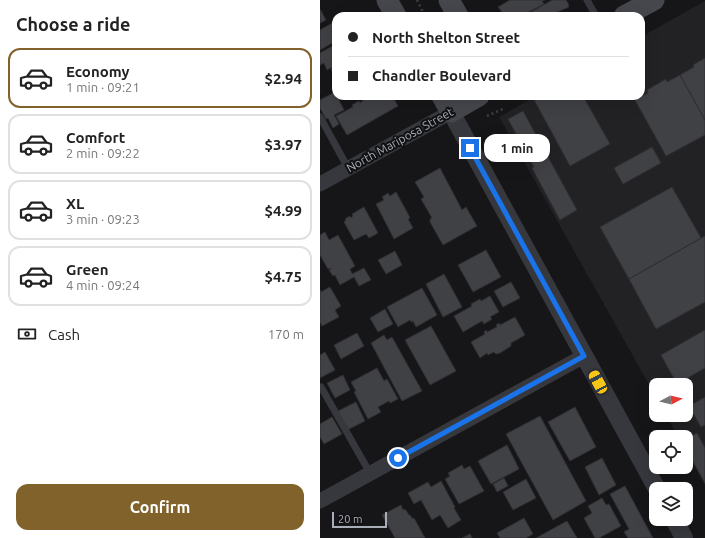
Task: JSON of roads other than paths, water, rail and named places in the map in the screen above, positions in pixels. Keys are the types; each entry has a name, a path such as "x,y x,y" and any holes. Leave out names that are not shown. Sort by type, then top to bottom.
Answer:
{"main road":[{"path":"387,0 394,12"},
{"path":"450,0 456,12"},
{"path":"632,12 654,0"},
{"name":"North Mariposa Street","path":"446,104 463,100"}],"street":[{"name":"North Mariposa Street","path":"320,184 348,168 446,104"},
{"path":"446,104 653,482"},
{"path":"320,501 584,356"},
{"path":"678,526 684,538"}],"lane":[{"path":"587,0 594,12"},
{"path":"320,117 348,168"},
{"path":"321,387 370,473"}]}
